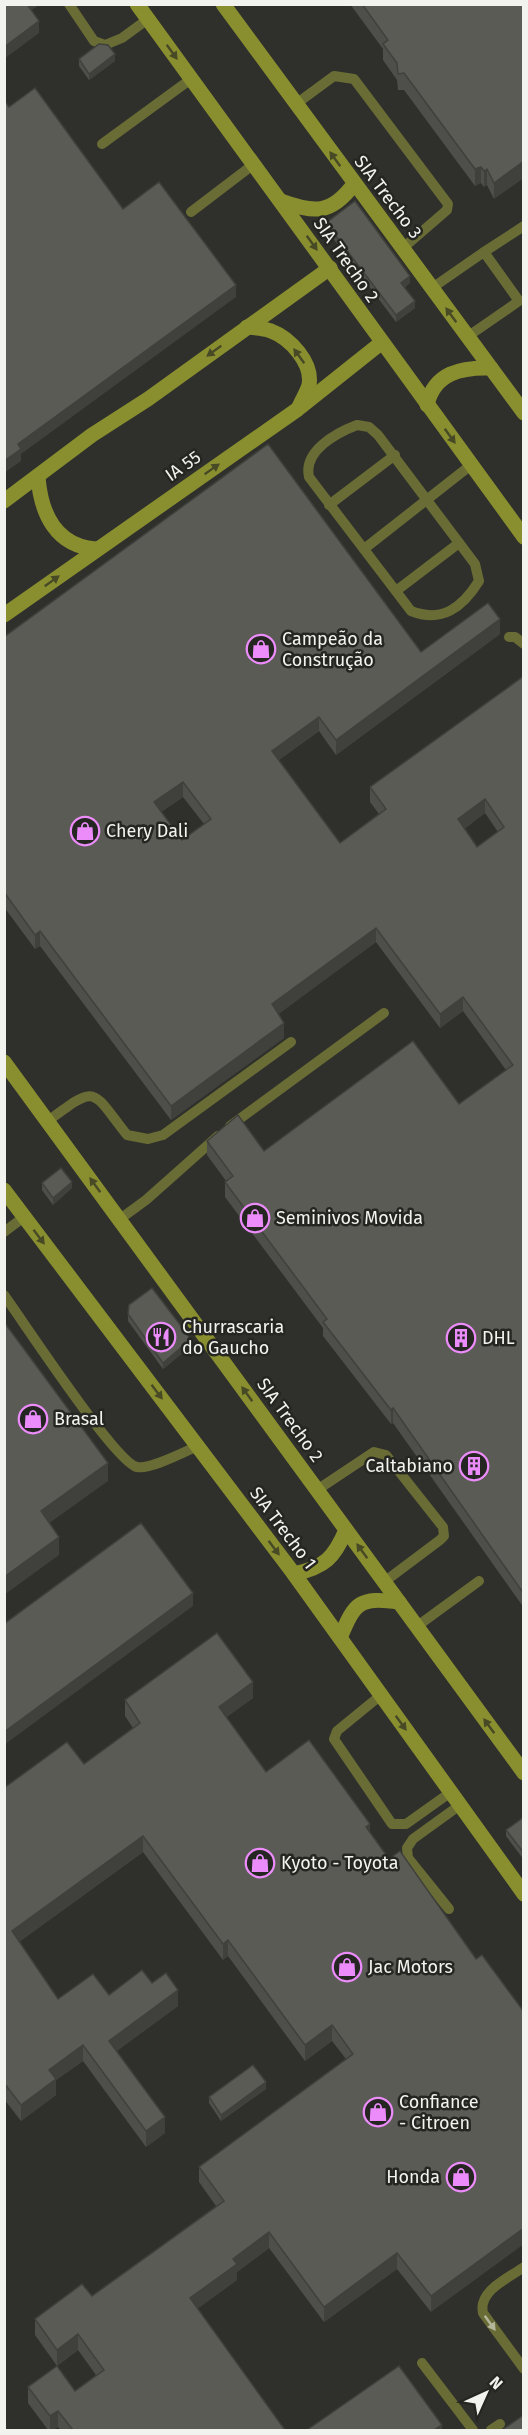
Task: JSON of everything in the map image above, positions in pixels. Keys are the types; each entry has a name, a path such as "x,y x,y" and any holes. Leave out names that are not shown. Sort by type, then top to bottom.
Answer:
{"main road":[{"name":"SIA Trecho 2","path":"137,4 524,537"},
{"name":"SIA Trecho 3","path":"223,4 524,413"},
{"path":"281,201 315,211 331,207 345,196 354,184"},
{"path":"4,501 92,435 148,399 330,268"},
{"path":"247,327 270,331 290,343 304,362 309,373 309,386 298,409"},
{"name":"IA 55","path":"4,615 298,409 381,343"},
{"path":"427,405 435,384 446,374 475,367 491,368"},
{"path":"38,477 42,504 55,530 78,548 96,549"},
{"name":"SIA Trecho 2","path":"4,1062 524,1773"},
{"name":"SIA Trecho 1","path":"4,1190 294,1574 524,1894"},
{"path":"294,1574 313,1570 326,1562 338,1549 346,1530"},
{"path":"340,1638 349,1616 358,1605 374,1599 399,1602"}],"lane":[{"path":"69,4 94,41 105,45 122,38 148,19"},
{"path":"296,104 334,76 354,79 435,186 448,204 447,210 403,248"},
{"path":"102,144 191,79"},
{"path":"191,212 254,164"},
{"path":"432,288 524,226"},
{"path":"467,336 521,300 484,252"},
{"path":"357,425 369,427 394,455 426,498 475,564 479,581 458,605 441,615 428,617 411,611 309,477 307,468 310,457 341,431 357,425"},
{"path":"329,504 394,455"},
{"path":"364,549 426,498 471,465"},
{"path":"396,591 459,543"},
{"path":"509,638 515,637 524,644"},
{"path":"120,1219 146,1200 254,1106 384,1013"},
{"path":"48,1121 82,1096 90,1094 98,1098 127,1135 148,1139 163,1135 291,1042"},
{"path":"4,1232 24,1217"},
{"path":"4,1295 99,1429 130,1464 145,1467 198,1446"},
{"path":"317,1490 374,1452 380,1452 386,1455 443,1527 444,1536 440,1540 384,1582"},
{"path":"416,1627 480,1581"},
{"path":"381,1695 337,1731 334,1739 392,1824 406,1824 455,1798"},
{"path":"449,1909 408,1858 407,1848 413,1839 455,1798"},
{"path":"524,2267 485,2295 480,2303 483,2313 524,2369"},
{"path":"422,2363 473,2430"}],"building":[{"path":"4,4 27,4 39,21 4,47"},
{"path":"362,4 524,4 524,161 494,183 487,169 484,171 481,167 475,169 404,73 398,74 397,63 383,44 388,40"},
{"path":"99,44 108,45 115,54 89,74 79,59"},
{"path":"35,88 123,209 159,182 236,285 18,444 21,449 4,461 4,100 9,107"},
{"path":"355,201 410,276 401,283 415,301 396,315 326,223"},
{"path":"268,444 421,652 488,603 500,619 336,740 319,717 272,751 340,843 386,809 370,787 524,676 524,1594 393,1408 391,1410 323,1322 327,1319 225,1182 233,1176 207,1141 238,1115 264,1151 413,1041 459,1104 513,1065 463,997 440,1014 376,928 272,1004 284,1023 171,1106 40,931 35,935 4,892 4,637","holes":["183,782 211,819 182,840 154,802","485,799 504,827 477,847 458,819"]},
{"path":"61,1168 72,1182 53,1198 42,1183"},
{"path":"152,1288 190,1340 163,1363 128,1314 129,1305"},
{"name":"Brasal","path":"4,1322 108,1463 41,1511 59,1537 4,1577"},
{"path":"141,1523 193,1593 4,1732 4,1624"},
{"path":"217,1633 253,1682 219,1707 266,1772 309,1740 370,1824 366,1827 389,1859 400,1851 476,1959 482,1955 524,2012 524,2228 431,2296 397,2253 324,2307 269,2232 233,2259 237,2264 190,2298 285,2430 73,2430 58,2411 50,2416 28,2387 57,2366 75,2391 104,2370 78,2334 57,2350 35,2319 82,2284 92,2296 224,2201 199,2167 353,2054 332,2025 305,2045 228,1940 223,1944 143,1836 12,1931 58,1999 93,1974 109,1995 142,1970 152,1983 166,1973 178,1990 109,2041 165,2117 146,2131 83,2045 49,2070 56,2079 21,2105 4,2083 4,1788 67,1742 84,1764 140,1723 125,1700"},
{"path":"524,1817 524,1853 506,1830"},
{"path":"253,2065 266,2082 221,2115 209,2097"},
{"path":"399,2366 442,2425 434,2430 307,2430"},
{"path":"524,2415 524,2430 502,2430"}],"place":[{"name":"Campeão da Construção","path":"261,649"},
{"name":"Chery Dali","path":"85,831"},
{"name":"Seminivos Movida","path":"255,1218"},
{"name":"Churrascaria do Gaucho","path":"161,1337"},
{"name":"DHL","path":"461,1338"},
{"name":"Brasal","path":"33,1419"},
{"name":"Caltabiano","path":"474,1466"},
{"name":"Kyoto - Toyota","path":"260,1863"},
{"name":"Jac Motors","path":"347,1967"},
{"name":"Confiance - Citroen","path":"378,2112"},
{"name":"Honda","path":"461,2177"}]}
